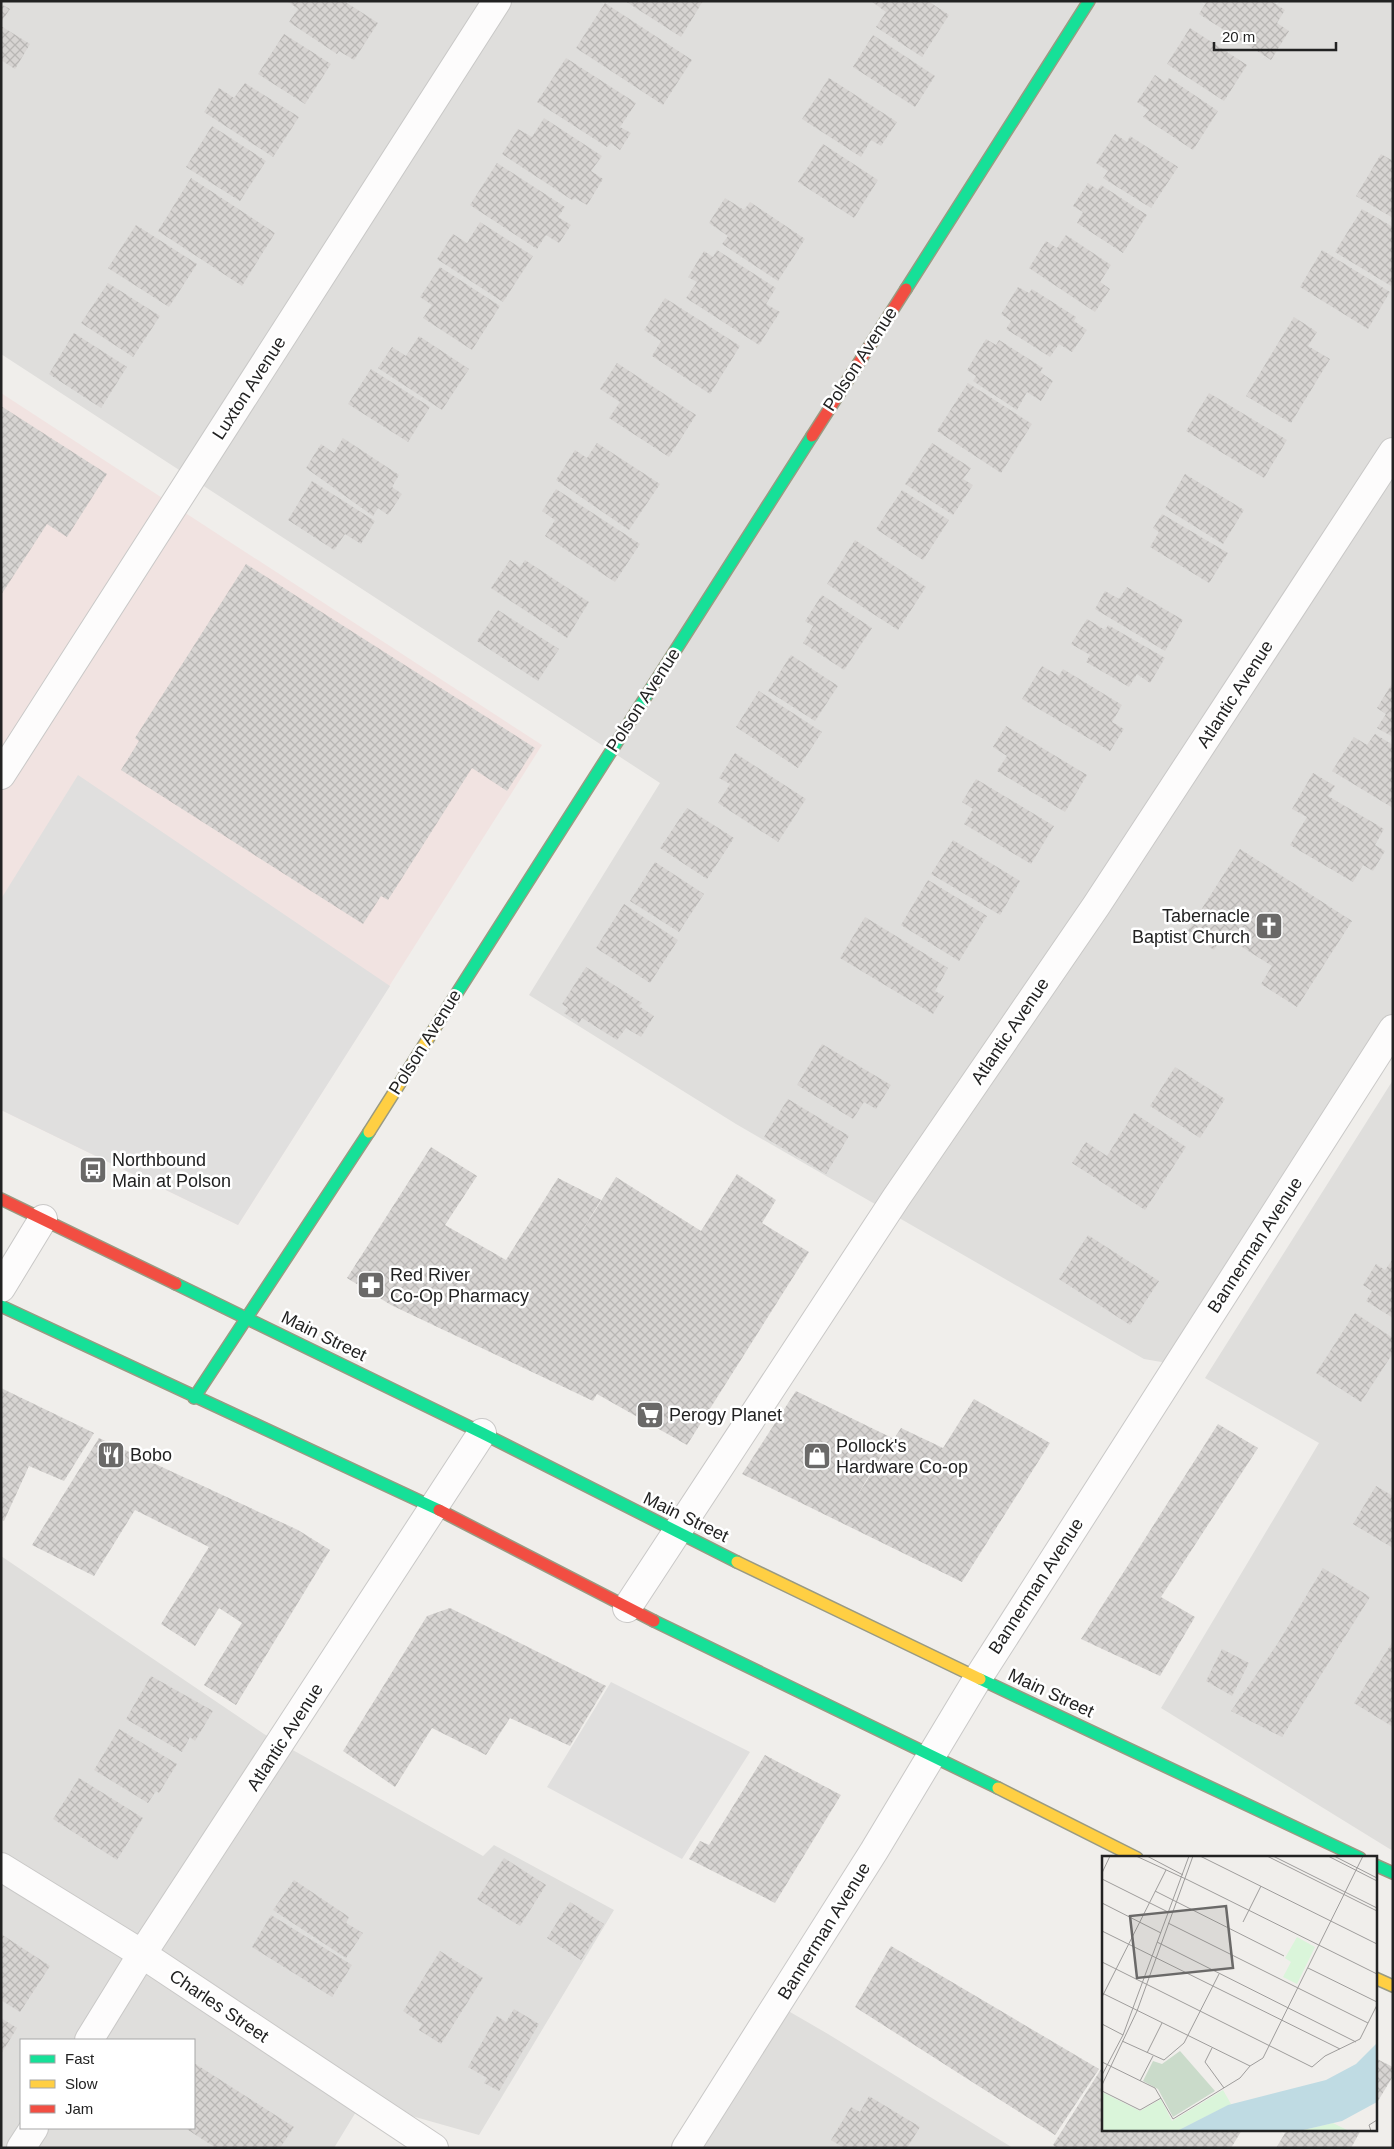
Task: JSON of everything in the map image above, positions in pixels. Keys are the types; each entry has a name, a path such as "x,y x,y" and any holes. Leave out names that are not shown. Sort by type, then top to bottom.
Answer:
{"main road":[{"name":"Polson Avenue","path":"194,1398 329,1195 1089,1"},
{"name":"Main Street","path":"1,1199 482,1433 675,1532 978,1678 1356,1856"},
{"path":"1,1306 194,1398 435,1508 626,1608 933,1755 1133,1856"},
{"path":"1376,1865 1393,1873"},
{"path":"1376,1978 1393,1986"}],"street":[{"name":"Luxton Avenue","path":"1,775 497,1"},
{"name":"Atlantic Avenue","path":"626,1608 896,1198 1096,906 1393,452"},
{"name":"Bannerman Avenue","path":"686,2148 933,1755 978,1678 1393,1029"},
{"path":"1,1288 43,1220"},
{"name":"Atlantic Avenue","path":"90,2039 142,1954 435,1508 482,1433"},
{"name":"Charles Street","path":"1,1867 142,1954 434,2148"},
{"path":"21,2148 33,2129"}],"shaded area":[{"path":"1,1 1393,1 1393,1039 1173,1364 1144,1359 736,1124 529,995 660,783 1,354"},
{"path":"1,393 542,745 238,1225 1,1110"},
{"path":"78,775 390,986 238,1225 1,1110 1,899"},
{"path":"1393,1080 1393,1851 1161,1708 1319,1443 1205,1378"},
{"path":"1,1556 264,1734 483,1856 494,1845 614,1910 479,2135 362,2102 334,2148 1,2148"},
{"path":"611,1682 750,1752 682,1859 547,1787"},
{"path":"778,2005 828,2034 1013,2148 686,2148"}],"building":[{"path":"287,1 344,1 378,23 354,60 339,51 337,54 289,22 298,9"},
{"path":"625,1 703,1 681,37"},
{"path":"871,1 928,1 949,15 922,57 876,27 886,12"},
{"path":"1207,1 1271,1 1285,10 1277,23 1289,31 1271,60 1199,14"},
{"path":"605,3 692,60 663,105 576,48"},
{"path":"1,4 10,9 1,22"},
{"path":"1,26 30,44 15,69 1,60"},
{"path":"1190,28 1247,65 1224,101 1167,64"},
{"path":"284,34 331,64 305,104 258,74"},
{"path":"873,35 935,76 915,107 853,67"},
{"path":"566,58 636,103 620,127 631,133 620,150 611,143 607,147 537,102"},
{"path":"1155,75 1166,83 1169,78 1218,111 1193,150 1143,117 1149,110 1137,102"},
{"path":"829,78 897,122 881,146 871,140 861,157 802,119"},
{"path":"245,83 299,117 273,157 204,112 219,88 234,98"},
{"path":"544,118 602,156 591,171 603,179 587,205 575,198 572,200 502,154 518,129 532,137"},
{"path":"212,126 266,161 240,201 186,167"},
{"path":"1115,134 1127,142 1130,136 1178,167 1151,208 1103,178 1108,171 1096,163"},
{"path":"823,144 878,180 854,218 798,182"},
{"path":"1381,154 1393,161 1393,218 1356,196"},
{"path":"497,163 565,207 558,217 571,225 559,243 546,235 537,249 470,205"},
{"path":"191,178 275,233 242,286 158,231"},
{"path":"1088,183 1098,190 1101,185 1147,215 1123,253 1077,223 1083,212 1073,206"},
{"path":"725,198 744,210 750,202 805,239 778,281 722,244 728,236 709,223"},
{"path":"1362,209 1393,227 1393,282 1391,286 1335,252"},
{"path":"480,222 533,256 503,302 437,259 453,234 467,243"},
{"path":"136,225 197,264 169,307 108,268"},
{"path":"1066,235 1111,265 1100,282 1110,289 1095,312 1029,268 1046,241 1057,248"},
{"path":"717,250 776,288 766,304 780,312 759,345 686,298 697,282 688,277 704,251 713,257"},
{"path":"1322,250 1390,292 1368,329 1300,287"},
{"path":"440,267 500,306 472,350 423,318 432,305 420,297"},
{"path":"108,283 160,316 133,357 81,323"},
{"path":"1018,287 1029,293 1032,289 1076,317 1074,321 1087,330 1072,352 1059,344 1050,357 1006,329 1011,321 1001,314"},
{"path":"665,298 740,346 710,394 652,356 661,341 644,330"},
{"path":"1294,317 1317,332 1308,346 1330,359 1291,423 1246,396"},
{"path":"74,333 127,367 101,408 49,374"},
{"path":"419,336 469,369 442,410 378,368 392,347 406,356"},
{"path":"986,339 996,345 999,340 1043,368 1040,372 1053,381 1041,401 1027,392 1017,410 973,381 976,376 967,370"},
{"path":"617,363 696,415 669,457 609,418 620,402 600,389"},
{"path":"371,369 430,407 408,442 348,404"},
{"path":"968,383 1032,424 1001,473 937,431"},
{"path":"1209,393 1287,440 1264,478 1186,431"},
{"path":"1,406 107,474 67,537 47,524 1,595"},
{"path":"343,438 399,475 392,487 402,494 388,515 378,508 373,516 306,468 321,444 334,453"},
{"path":"597,443 660,484 629,530 556,480 575,450 587,458"},
{"path":"932,443 971,468 963,479 973,485 953,515 905,484"},
{"path":"1185,474 1244,510 1223,544 1165,508"},
{"path":"312,481 375,521 361,544 345,534 334,550 288,520"},
{"path":"556,489 640,544 615,582 545,536 555,520 542,511"},
{"path":"902,490 949,520 923,560 876,529"},
{"path":"1162,514 1228,553 1209,583 1150,547 1159,532 1153,528"},
{"path":"855,540 926,587 898,630 827,584"},
{"path":"510,560 520,567 525,560 589,602 567,638 491,588"},
{"path":"246,564 535,748 507,791 472,768 388,900 381,896 363,924 121,770 139,741 135,738"},
{"path":"1127,587 1183,620 1165,651 1095,609 1105,591 1119,599"},
{"path":"822,595 872,628 844,670 803,643 813,626 805,621"},
{"path":"498,610 559,649 538,681 477,641"},
{"path":"1087,619 1105,630 1108,625 1165,658 1150,683 1137,674 1129,687 1086,662 1090,655 1071,644"},
{"path":"791,655 838,686 815,721 768,691"},
{"path":"1042,666 1059,676 1063,669 1122,705 1112,722 1124,729 1110,751 1022,699"},
{"path":"1393,682 1393,737 1377,728 1386,714 1377,708"},
{"path":"759,691 822,732 798,768 736,727"},
{"path":"1006,726 1087,775 1065,812 997,771 1007,756 993,747"},
{"path":"1375,734 1393,745 1393,808 1332,771 1354,737 1367,745"},
{"path":"735,753 806,799 778,842 718,803 730,784 719,778"},
{"path":"1313,773 1335,786 1328,796 1384,829 1375,845 1385,851 1373,871 1363,865 1353,882 1290,845 1307,817 1292,809"},
{"path":"976,779 1054,826 1031,864 964,824 973,809 962,802"},
{"path":"687,808 734,838 707,879 660,848"},
{"path":"953,840 1020,881 1000,915 931,874"},
{"name":"Tabernacle Baptist Church","path":"1240,849 1352,921 1297,1007 1261,984 1272,966 1223,935 1214,950 1187,932"},
{"path":"655,862 704,894 679,932 630,901"},
{"path":"928,880 987,916 959,961 901,925"},
{"path":"624,904 678,940 650,983 596,948"},
{"path":"865,917 948,968 935,991 944,996 933,1014 840,958"},
{"path":"586,967 642,1003 639,1006 654,1016 641,1037 626,1028 617,1040 582,1018 579,1023 564,1013 568,1008 562,1004"},
{"path":"822,1044 891,1085 876,1109 864,1102 853,1119 797,1085"},
{"path":"1175,1067 1225,1099 1200,1138 1150,1106"},
{"path":"788,1099 849,1136 826,1174 764,1137"},
{"path":"1134,1113 1186,1147 1145,1210 1072,1163 1086,1142 1107,1156"},
{"path":"431,1147 477,1176 445,1225 506,1260 558,1178 601,1200 568,1254 616,1177 701,1231 737,1174 776,1200 762,1223 809,1252 687,1445 597,1394 593,1401 391,1305 347,1278"},
{"path":"1088,1235 1159,1281 1130,1325 1059,1279"},
{"path":"1393,1259 1393,1318 1366,1301 1372,1291 1363,1285 1376,1264 1385,1270"},
{"path":"1355,1313 1393,1338 1393,1353 1361,1402 1316,1373"},
{"path":"1,1388 94,1433 64,1481 29,1466 4,1521 1,1520"},
{"path":"796,1391 892,1438 855,1499 901,1428 943,1448 974,1399 1050,1443 962,1582 742,1474"},
{"path":"1218,1424 1258,1448 1161,1597 1195,1617 1160,1676 1081,1639"},
{"path":"99,1438 298,1530 330,1550 236,1705 204,1685 242,1623 219,1608 195,1646 161,1624 209,1547 135,1510 94,1576 32,1545"},
{"path":"1376,1486 1393,1496 1393,1548 1353,1524"},
{"path":"1323,1568 1370,1597 1282,1737 1231,1711 1278,1643"},
{"path":"450,1608 606,1686 570,1746 510,1718 486,1755 432,1728 395,1787 343,1751 427,1616"},
{"path":"1393,1641 1393,1727 1354,1703"},
{"path":"1222,1649 1249,1663 1232,1696 1206,1681"},
{"path":"151,1676 213,1711 195,1741 190,1737 182,1752 126,1719"},
{"path":"119,1729 177,1764 159,1793 156,1791 148,1803 94,1770"},
{"path":"765,1755 841,1795 775,1903 689,1859 700,1841 709,1845"},
{"path":"79,1778 143,1818 117,1860 53,1819"},
{"path":"504,1858 546,1885 520,1926 477,1899"},
{"path":"294,1880 349,1917 346,1923 363,1933 346,1958 273,1910"},
{"path":"570,1902 604,1924 581,1960 547,1938"},
{"path":"271,1915 352,1965 332,1997 252,1947"},
{"path":"1,1934 50,1966 20,2012 1,2000"},
{"path":"891,1946 1099,2069 1055,2135 855,2007"},
{"path":"440,1951 483,1978 441,2044 419,2030 422,2024 403,2011"},
{"path":"514,2009 539,2024 499,2091 484,2083 487,2078 468,2067 497,2016 506,2022"},
{"path":"1,2018 17,2028 1,2054"},
{"path":"1376,2058 1393,2067 1393,2076 1376,2104"},
{"path":"195,2064 294,2127 280,2148 216,2148 187,2129 195,2129"},
{"path":"1102,2068 1102,2132 1241,2132 1231,2148 1057,2148 1053,2145"},
{"path":"869,2096 920,2127 907,2148 844,2148 831,2140 851,2107 860,2112"},
{"path":"1286,2132 1360,2132 1351,2148 1276,2148"}],"traffic: fast":[{"path":"906,289 1089,1"},
{"path":"450,1004 812,436"},
{"path":"194,1398 369,1132"},
{"path":"176,1284 482,1433 737,1562"},
{"path":"1,1306 439,1510"},
{"path":"654,1621 998,1788"},
{"path":"980,1679 1356,1856"},
{"path":"1376,1865 1393,1873"}],"traffic: slow":[{"path":"369,1132 450,1004"},
{"path":"737,1562 980,1679"},
{"path":"998,1788 1133,1856"},
{"path":"1376,1978 1393,1986"}],"traffic: jam":[{"path":"812,436 906,289"},
{"path":"1,1199 176,1284"},
{"path":"439,1510 654,1621"}],"place":[{"name":"Tabernacle Baptist Church","path":"1269,926"},
{"name":"Northbound Main at Polson","path":"93,1170"},
{"name":"Red River Co-Op Pharmacy","path":"371,1285"},
{"name":"Perogy Planet","path":"650,1415"},
{"name":"Bobo","path":"111,1455"},
{"name":"Pollock's Hardware Co-op","path":"817,1456"}]}
